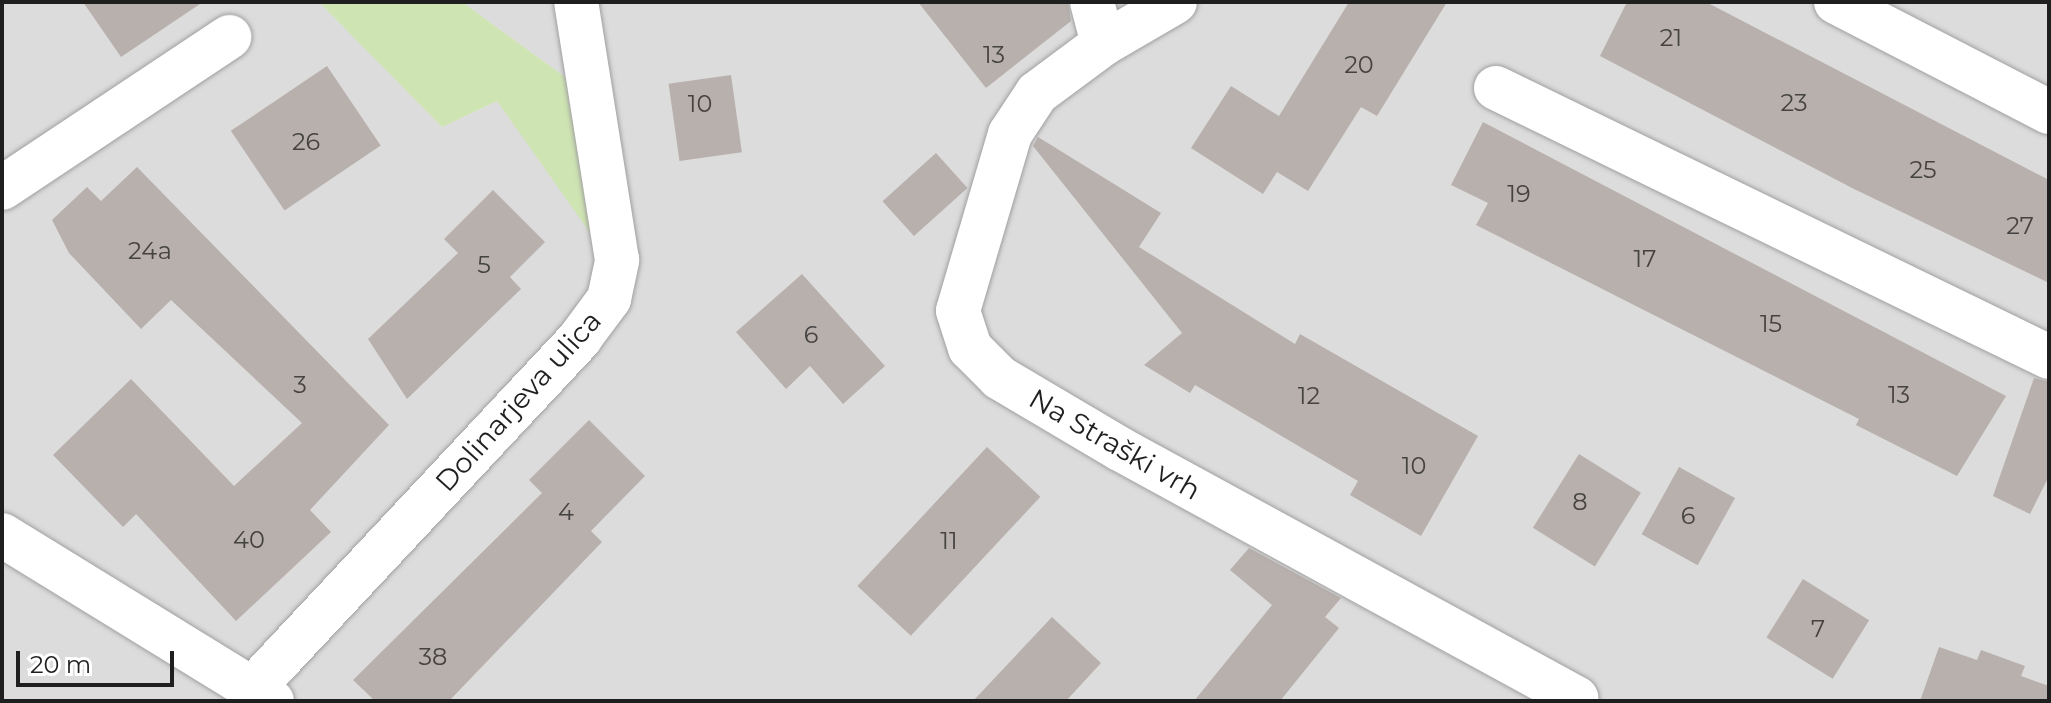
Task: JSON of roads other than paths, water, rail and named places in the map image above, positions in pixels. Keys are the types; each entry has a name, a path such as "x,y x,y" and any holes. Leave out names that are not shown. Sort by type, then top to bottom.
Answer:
{"street":[{"name":"Dolinarjeva ulica","path":"262,694 580,338 609,299 617,260 576,2"},
{"path":"1092,2 1103,44"},
{"name":"Na Straški vrh","path":"1175,2 1103,44 1037,93 1010,134 981,217 958,311 970,348 1000,378 1120,449 1576,698 1573,701"},
{"path":"1836,2 2049,112"},
{"path":"2,188 229,37"},
{"path":"1496,88 2049,357"},
{"path":"2,535 262,694"}]}
